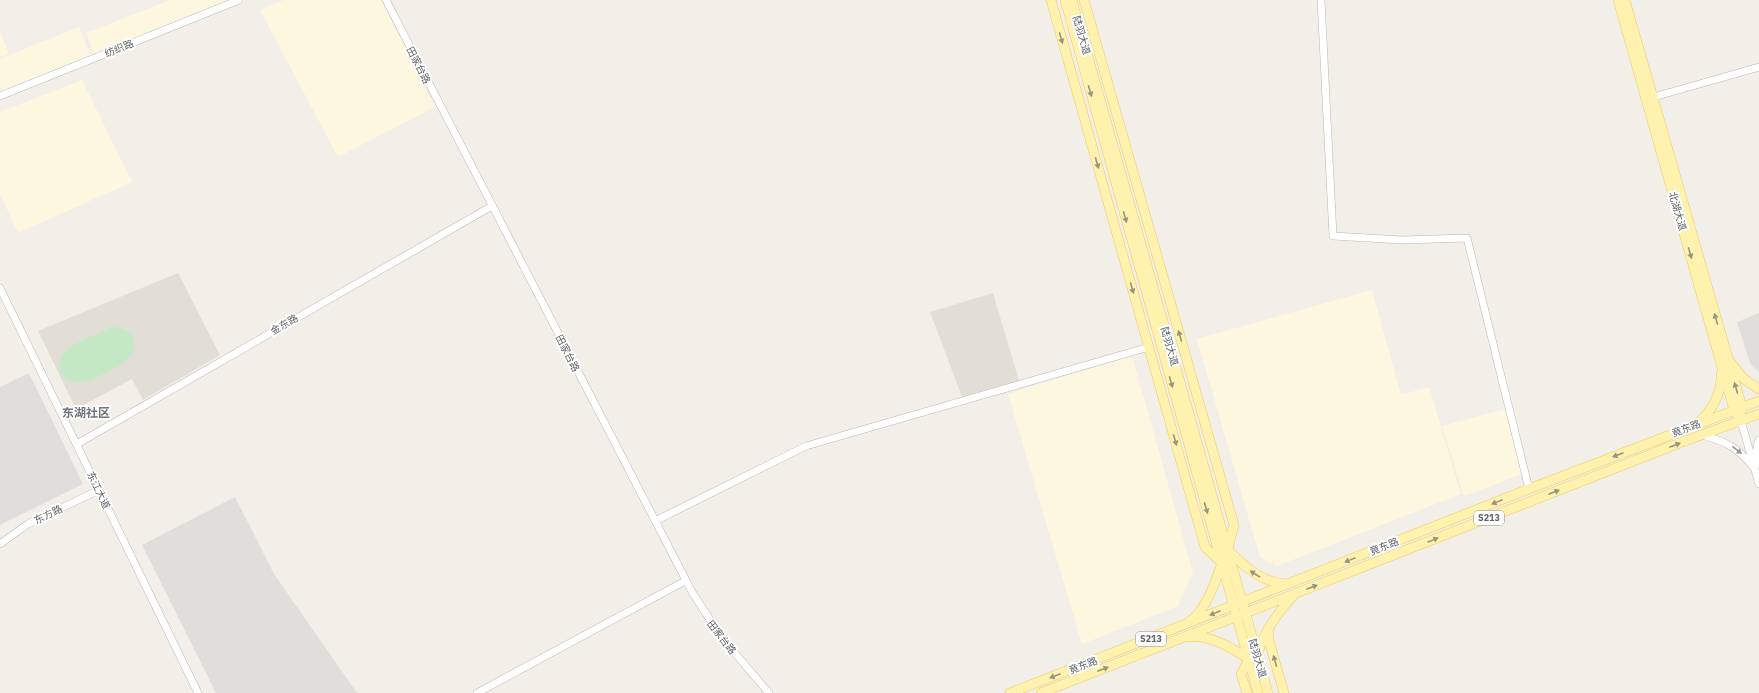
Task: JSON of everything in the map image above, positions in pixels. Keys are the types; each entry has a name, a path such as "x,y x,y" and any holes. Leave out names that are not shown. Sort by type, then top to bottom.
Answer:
{"main road":[{"path":"1051,0 1206,547 1222,563 1214,588 1203,606 1191,620 1181,627"},
{"name":"陆羽大道","path":"1065,0 1222,563 1238,604"},
{"name":"陆羽大道","path":"1072,0 1228,549 1241,615 1253,657 1268,693"},
{"path":"1084,0 1234,524 1228,549 1244,566 1259,576 1277,583 1290,584"},
{"name":"北湖大道","path":"1618,0 1650,98"},
{"name":"北湖大道","path":"1625,0 1650,98 1741,421"},
{"path":"1723,358 1744,379 1759,389"},
{"path":"1698,424 1719,393 1722,383 1723,358"},
{"name":"竟东路","path":"1010,693 1529,489 1759,401"},
{"name":"竟东路","path":"1041,693 1759,414"},
{"path":"1246,693 1241,674 1253,657 1268,628 1295,594"},
{"path":"1268,628 1269,641 1284,693"},
{"path":"1184,637 1204,637 1215,639 1253,657"},
{"name":"陆羽大道","path":"1253,657 1258,693"}],"street":[{"name":"纺织路","path":"0,96 239,0"},
{"name":"田家台路","path":"386,0 685,581 700,607 718,633 769,693"},
{"path":"1322,0 1333,236 1402,240 1467,238 1529,489"},
{"path":"1650,98 1759,67"},
{"name":"金东路","path":"77,444 492,206"},
{"name":"东江大道","path":"0,288 198,693"},
{"path":"655,521 806,446 1149,347"},
{"name":"北湖大道","path":"1741,421 1759,484"},
{"path":"1702,435 1717,439 1734,447 1742,453 1755,469"},
{"path":"1755,469 1759,440"},
{"name":"东方路","path":"0,544 28,524 99,490"},
{"path":"477,693 685,581"}],"shaded area":[{"path":"170,0 229,0 94,54 86,33"},
{"path":"284,0 381,0 435,107 338,157 260,10"},
{"path":"79,27 90,55 2,91 0,87 0,59"},
{"path":"0,31 9,54 0,57"},
{"path":"82,80 132,182 18,233 0,194 0,112"},
{"path":"178,273 220,355 143,400 132,379 76,409 38,331"},
{"path":"1372,290 1401,395 1429,387 1461,494 1277,566 1260,557 1197,339"},
{"path":"993,293 1019,381 962,397 930,312"},
{"path":"1759,313 1759,373 1750,363 1737,322"},
{"path":"1132,356 1193,573 1178,606 1082,644 1008,394"},
{"path":"29,373 83,484 0,525 0,387"},
{"path":"1506,409 1522,474 1464,496 1442,426"},
{"path":"235,497 274,574 357,693 216,693 142,545"}],"green space":[{"path":"116,327 126,330 133,338 135,346 133,353 128,359 114,369 84,382 77,382 65,377 61,372 60,360 68,349 110,328"}],"district":[{"name":"东湖社区","path":"86,413"}]}
